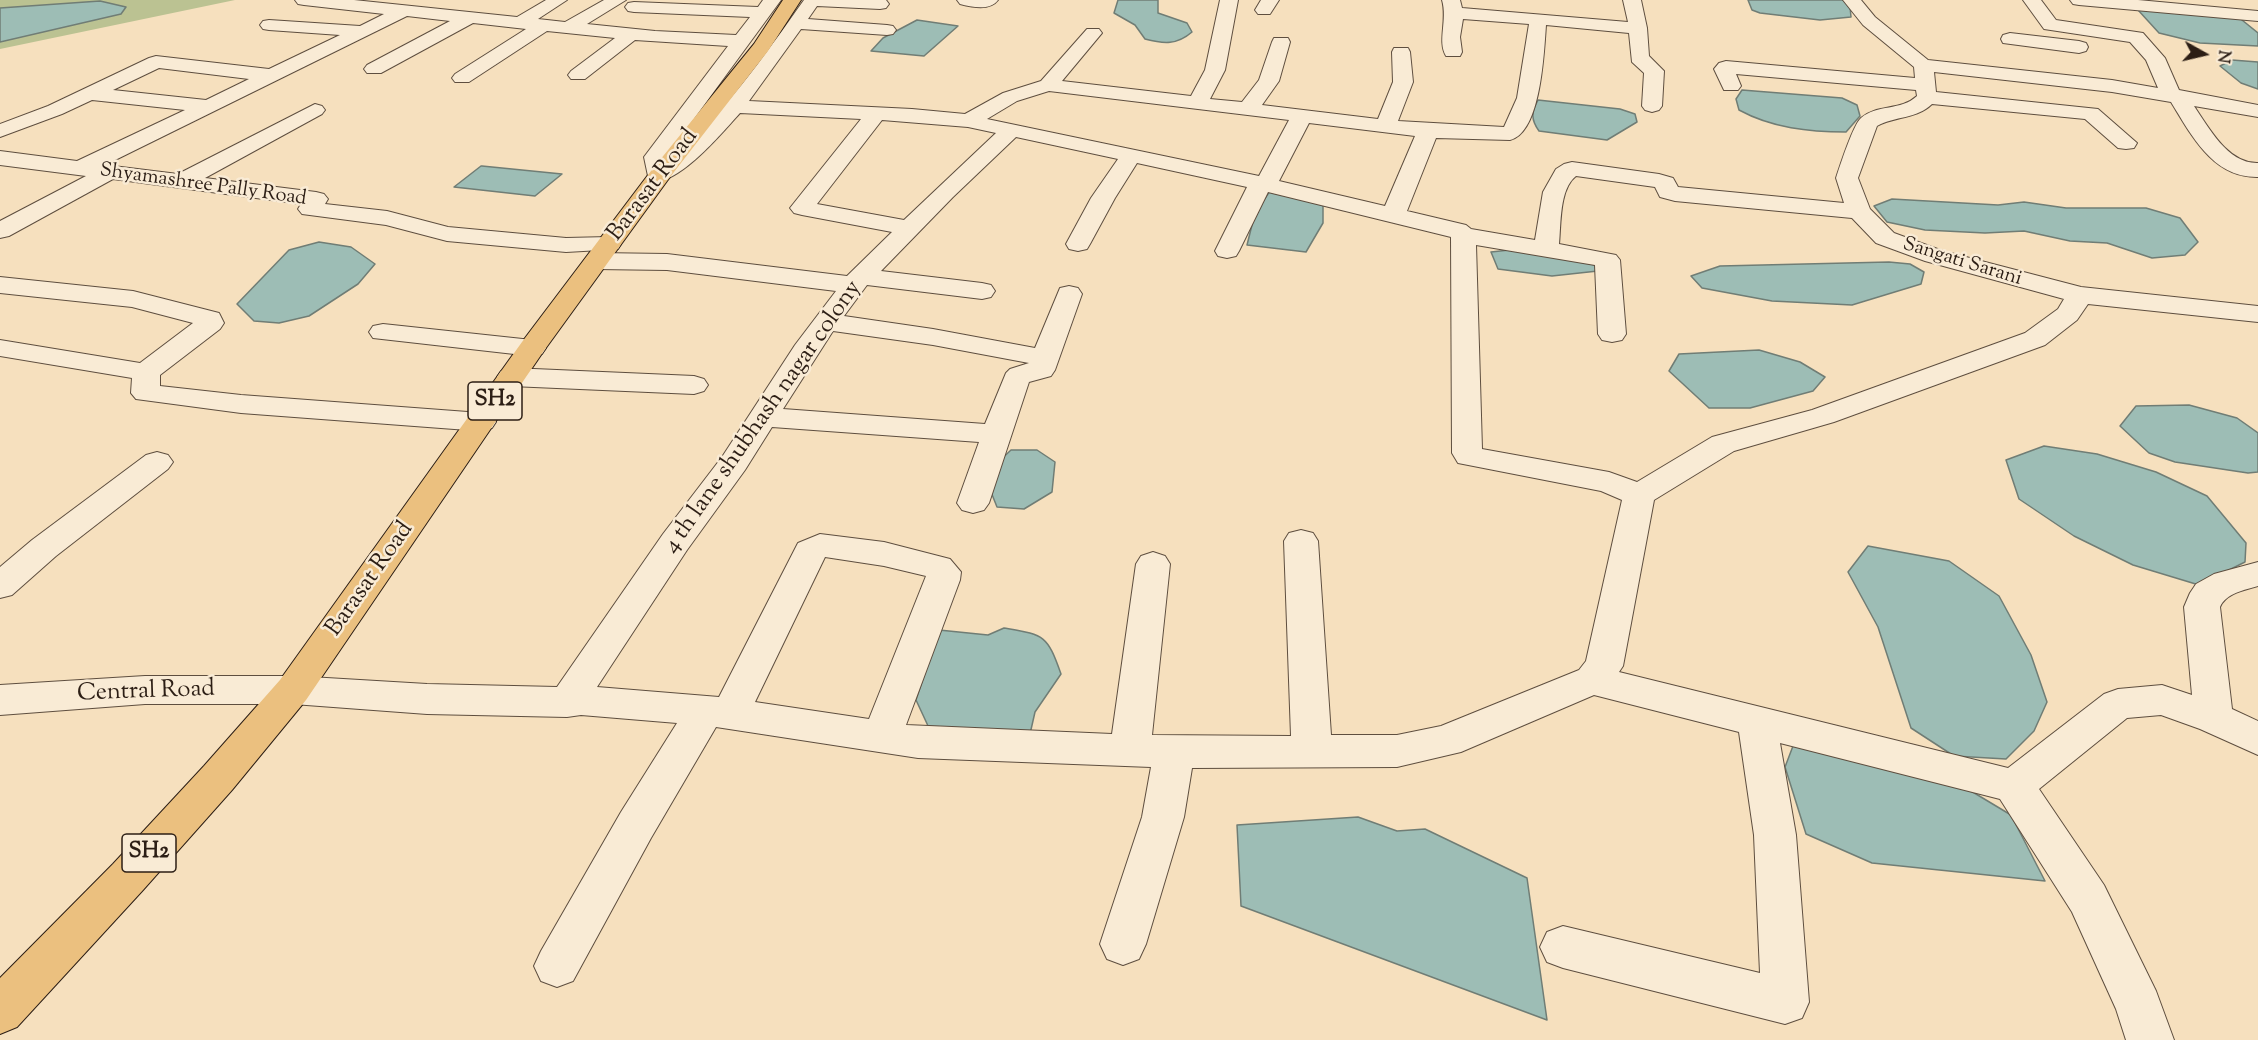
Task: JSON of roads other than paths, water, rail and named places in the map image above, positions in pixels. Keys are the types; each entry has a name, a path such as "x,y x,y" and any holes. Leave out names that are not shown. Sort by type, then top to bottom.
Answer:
{"main road":[{"name":"Barasat Road","path":"0,1011 135,869 293,690 511,377 659,176 761,47 806,0"}],"street":[{"path":"304,0 566,29 741,41"},
{"path":"430,14 459,0"},
{"path":"518,24 558,0"},
{"path":"566,29 617,0"},
{"path":"768,6 655,157 659,176 692,151 735,107 795,23 806,0 880,4"},
{"path":"966,0 989,0"},
{"path":"1198,103 1215,70 1229,0"},
{"path":"1632,0 1638,28 1640,56 1642,62 1654,70 1652,106"},
{"path":"1852,0 1924,83"},
{"path":"2031,0 2050,25 2136,37 2155,58 2174,96 2194,124 2221,154 2239,169 2258,170"},
{"path":"2079,0 2258,16"},
{"path":"634,7 768,6"},
{"path":"1453,52 1451,37 1453,7 1538,20 1638,28"},
{"path":"81,168 404,11"},
{"path":"374,69 469,18"},
{"path":"968,121 1003,100 1048,86 1428,131 1496,136 1510,134 1515,130 1529,93 1538,20"},
{"path":"795,23 887,30"},
{"path":"269,25 362,32"},
{"path":"462,78 543,26"},
{"path":"2034,76 2005,32 2155,58"},
{"path":"1048,86 1093,33"},
{"path":"578,75 631,35"},
{"path":"1248,109 1269,81 1281,42"},
{"path":"1386,126 1403,82 1401,52"},
{"path":"0,131 55,110 156,62 269,75"},
{"path":"1731,86 1724,69 1726,67 1924,83 2091,113 2126,143"},
{"path":"1924,83 2034,76 2174,96 2258,111"},
{"name":"Sangati Sarani","path":"1924,83 1914,109 1882,115 1868,123 1847,178 1859,212 1885,238 1955,262 2080,295 2258,314"},
{"path":"90,94 209,106"},
{"path":"735,107 968,121 1394,213 1446,226 1463,235 1607,260 1612,334"},
{"path":"182,182 315,110"},
{"path":"876,115 802,208 910,228"},
{"path":"1227,250 1302,116"},
{"name":"4 th lane shubhash nagar colony","path":"567,702 675,542 734,463 825,322 858,281 991,147 1012,130"},
{"path":"1394,213 1428,131"},
{"path":"1078,244 1103,198 1131,155"},
{"name":"Shyamashree Pally Road","path":"0,158 316,199 310,210 387,218 447,234 566,245 603,253"},
{"path":"0,181 34,162"},
{"path":"1546,248 1559,178 1564,172 1572,169 1659,180 1665,183 1668,192 1675,194 1859,212"},
{"path":"0,231 110,172"},
{"path":"1463,235 1467,453 1469,456 1609,482 1639,495"},
{"path":"603,253 667,262 982,291"},
{"path":"0,285 133,299 209,319 210,323 201,333 146,372 0,348"},
{"path":"973,503 1016,379 1020,375 1041,370 1069,294"},
{"path":"2080,295 2068,314 2035,339 1823,416 1731,441 1639,495 1604,666 1592,681 2014,786 2088,898 2139,1007 2150,1040"},
{"path":"825,322 933,337 1046,358"},
{"path":"383,332 532,348"},
{"path":"146,372 147,393 241,404 481,422"},
{"path":"511,377 694,385"},
{"path":"765,417 996,434"},
{"path":"0,586 44,548 157,462"},
{"path":"1301,541 1312,752"},
{"path":"557,966 636,825 717,712 810,551 820,545 884,554 938,567 944,572 943,580 882,735"},
{"path":"1130,752 1153,564"},
{"path":"2214,718 2202,607 2208,593 2226,583 2258,574"},
{"name":"Central Road","path":"0,700 145,690 293,690 427,699 567,702 581,700 717,712 918,742 1130,752 1397,751 1447,741 1592,681"},
{"path":"2014,786 2118,704 2162,700 2214,718 2258,739"},
{"path":"1563,947 1785,1002 1775,835 1757,722"},
{"path":"1123,944 1163,817 1174,752"}],"water":[{"path":"1118,0 1158,0 1158,13 1187,23 1192,32 1181,39 1170,42 1145,39 1135,25 1114,13"},
{"path":"1748,0 1844,0 1850,7 1851,17 1820,20 1760,13 1752,10"},
{"path":"100,1 126,7 121,14 0,42 0,8"},
{"path":"2138,10 2237,16 2258,33 2258,46 2200,43 2159,33"},
{"path":"917,20 958,26 924,56 871,51 883,38"},
{"path":"2232,60 2258,62 2258,89 2241,83 2220,66"},
{"path":"1742,90 1842,98 1857,105 1860,116 1846,132 1805,130 1778,125 1739,110 1736,99"},
{"path":"1538,100 1620,109 1635,114 1637,122 1607,140 1539,131 1533,116"},
{"path":"481,166 562,174 535,196 454,187"},
{"path":"1270,191 1323,203 1323,223 1306,252 1247,245 1255,213"},
{"path":"1892,199 1998,205 2024,202 2066,208 2146,208 2180,218 2198,242 2185,255 2152,258 2107,243 2070,241 2024,231 1985,233 1925,230 1887,222 1874,206"},
{"path":"319,242 351,247 375,264 358,284 309,316 279,323 254,321 237,304 289,250"},
{"path":"1528,248 1562,252 1607,270 1552,276 1498,269 1491,252"},
{"path":"1889,262 1910,264 1924,272 1921,284 1852,305 1772,301 1702,288 1691,276 1720,266"},
{"path":"1759,350 1800,362 1825,377 1813,391 1750,408 1709,408 1669,371 1679,354"},
{"path":"2189,405 2237,418 2258,433 2258,472 2248,473 2175,462 2149,453 2120,426 2136,406"},
{"path":"2044,446 2097,454 2156,472 2207,496 2246,543 2245,562 2199,585 2133,565 2074,536 2019,499 2006,460"},
{"path":"1011,450 1037,450 1055,462 1052,492 1024,509 997,507 991,492 996,464"},
{"path":"1868,546 1949,561 1999,596 2031,655 2047,702 2034,731 2006,759 1954,756 1911,728 1878,627 1848,572"},
{"path":"1004,628 1036,635 1042,639 1052,651 1061,674 1035,712 1030,734 929,728 916,700 939,630 988,635"},
{"path":"1793,746 1956,782 2011,815 2045,881 1872,863 1806,834 1785,767"},
{"path":"1358,817 1397,831 1425,829 1527,878 1547,1020 1241,906 1237,825"}]}
